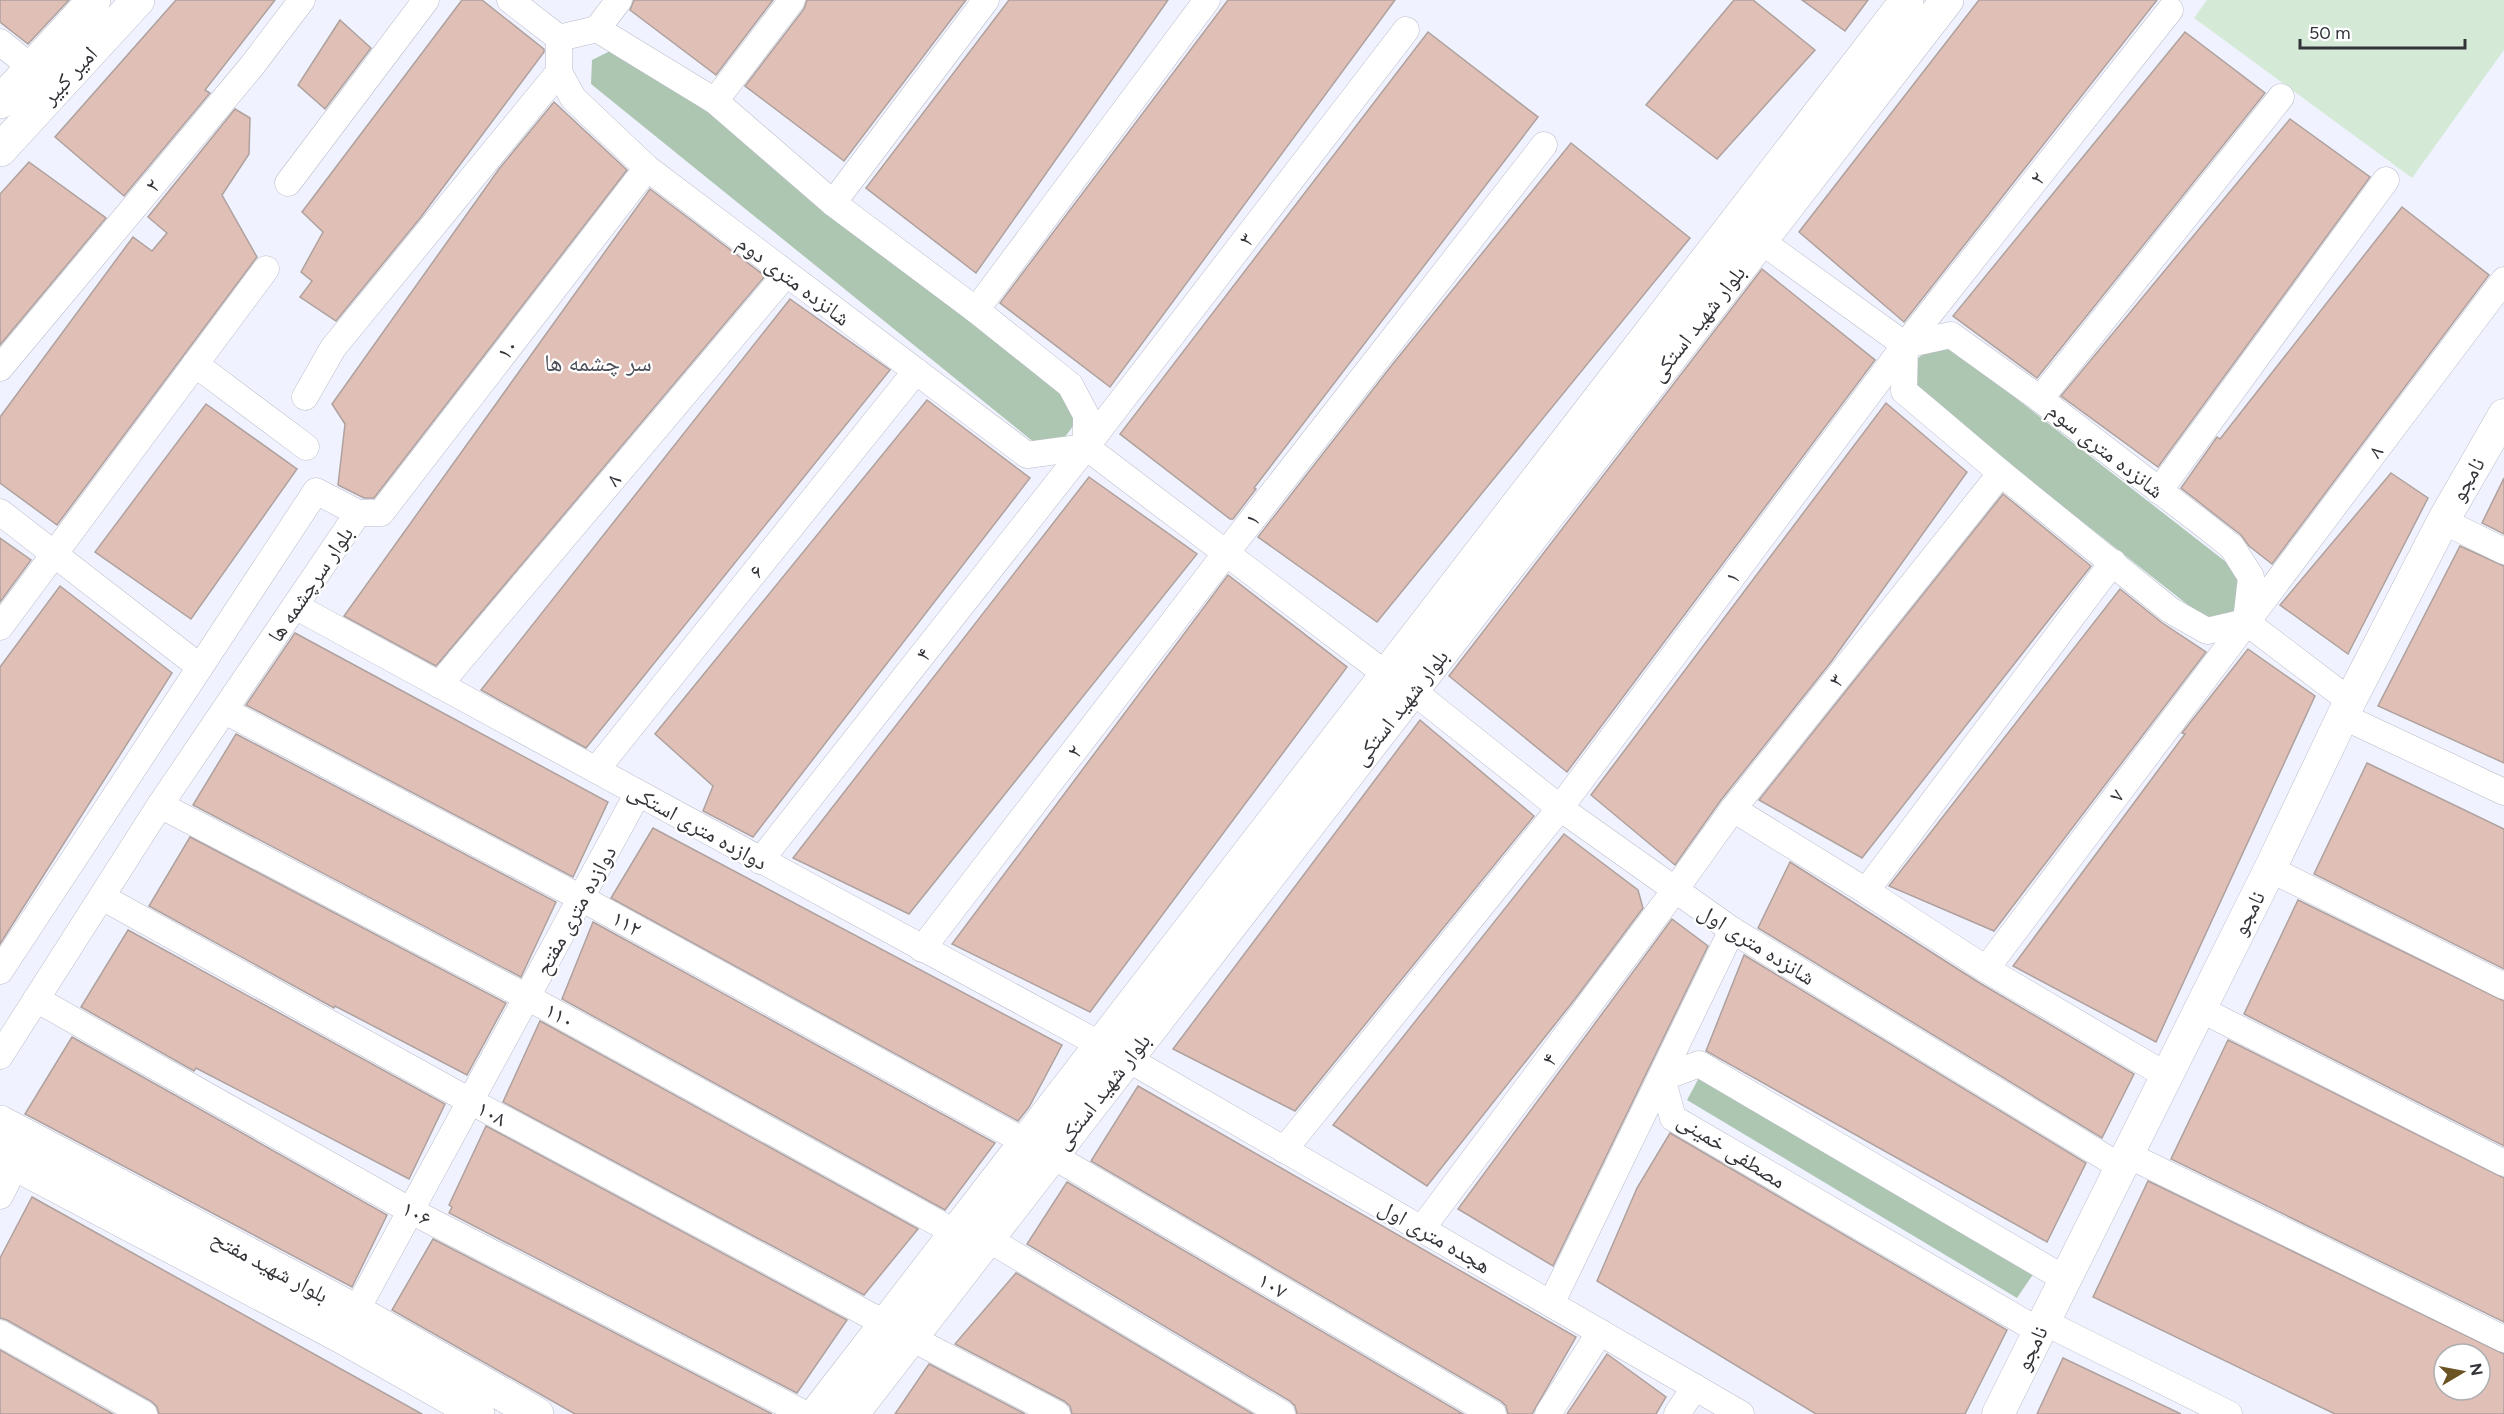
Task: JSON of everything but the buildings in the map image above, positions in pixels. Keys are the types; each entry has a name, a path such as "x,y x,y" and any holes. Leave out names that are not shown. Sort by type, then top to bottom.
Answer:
{"main road":[{"name":"امیر کبیر","path":"0,102 94,0"},
{"name":"امیر کبیر","path":"0,150 138,0"},
{"name":"بلوار شهید استکی","path":"852,1414 956,1233 1039,1149 1508,543 1907,0"},
{"name":"بلوار شهید استکی","path":"1508,543 1761,241 1947,0"},
{"name":"بلوار شهید مفتح","path":"0,1122 478,1414"},
{"name":"بلوار شهید استکی","path":"816,1414 988,1239 1039,1149"},
{"name":"بلوار شهید مفتح","path":"8,1160 224,1258 356,1311 537,1414"}],"street":[{"name":"۲","path":"0,368 251,67 302,0"},
{"path":"288,183 426,0"},
{"path":"510,0 559,38 597,29 619,0"},
{"path":"715,101 792,0"},
{"path":"833,202 986,0"},
{"path":"976,310 1207,0"},
{"name":"۲","path":"1905,345 2170,10"},
{"path":"597,29 715,101 833,202 976,310 1070,386 1086,415 1086,447 1400,683"},
{"name":"۳","path":"1086,447 1406,30"},
{"name":"شانزده متری دوم","path":"559,38 559,72 573,98 647,168 1028,455 1086,447"},
{"path":"0,42 32,68"},
{"path":"305,397 333,348 559,72"},
{"path":"2040,399 2281,97"},
{"name":"۱","path":"1226,553 1544,146"},
{"name":"۱۰","path":"358,513 381,513 647,168"},
{"path":"2159,491 2386,180"},
{"path":"1761,241 1905,345 1904,391 2170,610 2207,631 2246,622 2346,709 2504,792"},
{"path":"0,627 266,269"},
{"name":"۸","path":"439,685 786,274"},
{"name":"۸","path":"2246,622 2504,280"},
{"name":"شانزده متری سوم","path":"1905,345 1951,335 2040,399 2232,547 2251,577 2246,622"},
{"name":"۱","path":"1560,808 1905,345"},
{"path":"195,364 306,447"},
{"name":"۶","path":"596,770 916,371"},
{"name":"نامجو","path":"1998,1414 2270,869 2346,709 2443,521 2504,416"},
{"name":"۴","path":"760,861 1086,447"},
{"name":"۳","path":"1675,890 1732,809 2001,473"},
{"name":"بلوار سرچشمه ها","path":"0,971 316,491 358,513 160,806 0,1056"},
{"path":"0,512 200,667"},
{"path":"2443,521 2504,551"},
{"name":"۲","path":"922,949 1226,553"},
{"path":"1866,891 2113,562"},
{"name":"دوازده متری استکی","path":"295,606 1114,1052"},
{"name":"۷","path":"1986,969 2246,622"},
{"name":"شانزده متری اول","path":"1400,683 1560,808 1732,930 2124,1161"},
{"name":"۱۱۲","path":"225,711 581,898 1039,1149"},
{"name":"دوازده متری مفتح","path":"356,1311 638,793"},
{"name":"۱۱۰","path":"160,806 527,997 956,1233"},
{"path":"1284,1150 1560,808"},
{"path":"1732,809 1866,891 1986,969 2167,1076"},
{"path":"2270,869 2504,986"},
{"name":"۴","path":"1423,1227 1675,890"},
{"name":"۱۰۸","path":"102,897 471,1101 1057,1414"},
{"path":"1551,1304 1732,930"},
{"name":"۱۰۶","path":"36,999 411,1210 805,1414"},
{"path":"2200,1010 2504,1163"},
{"name":"هجده متری اول","path":"1114,1052 1423,1227 1742,1414"},
{"path":"1662,1078 1699,1064 2066,1279"},
{"name":"مصطفی خمینی","path":"1662,1078 1673,1118 2042,1326 2229,1414"},
{"name":"۱۰۷","path":"1039,1149 1493,1414"},
{"path":"0,1196 8,1160"},
{"path":"2124,1161 2504,1339"},
{"path":"988,1239 1282,1414"},
{"path":"1548,1414 1600,1332"},
{"path":"0,1333 144,1414"},
{"path":"1677,1414 1695,1387"}],"green space":[{"path":"2207,0 2504,0 2504,50 2412,178 2194,18"},
{"path":"632,40 1080,405 1076,422 1062,441 1035,443 591,84 592,60"},
{"path":"1949,346 2235,569 2242,589 2238,616 2207,620 1914,389 1912,363 1932,347"},
{"path":"1702,1072 2036,1270 2017,1298 1687,1100"}],"district":[{"name":"سر چشمه ها","path":"598,363"}]}
